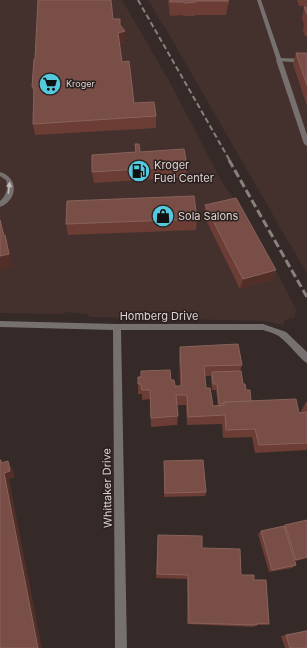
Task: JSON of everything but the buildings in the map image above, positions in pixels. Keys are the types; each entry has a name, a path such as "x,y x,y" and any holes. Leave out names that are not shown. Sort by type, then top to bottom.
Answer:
{"street":[{"path":"259,0 307,144"},
{"path":"279,60 307,61"},
{"path":"0,174 5,175 10,179 11,184 8,198 0,205"},
{"name":"Homberg Drive","path":"0,324 76,325 117,328 263,328 283,334 304,354 307,359"},
{"name":"Whittaker Drive","path":"117,328 121,648"}],"shaded area":[{"path":"0,0 122,0 168,79 222,182 250,222 296,309 295,317 285,320 283,325 264,321 90,317 87,314 66,312 63,314 0,313"},
{"path":"148,0 307,0 307,274 167,31"}],"railway":[{"path":"138,0 230,161"},
{"path":"229,160 307,297"}],"place":[{"name":"Kroger","path":"50,84"},
{"name":"Kroger Fuel Center","path":"139,171"},
{"name":"Sola Salons","path":"163,216"}]}
